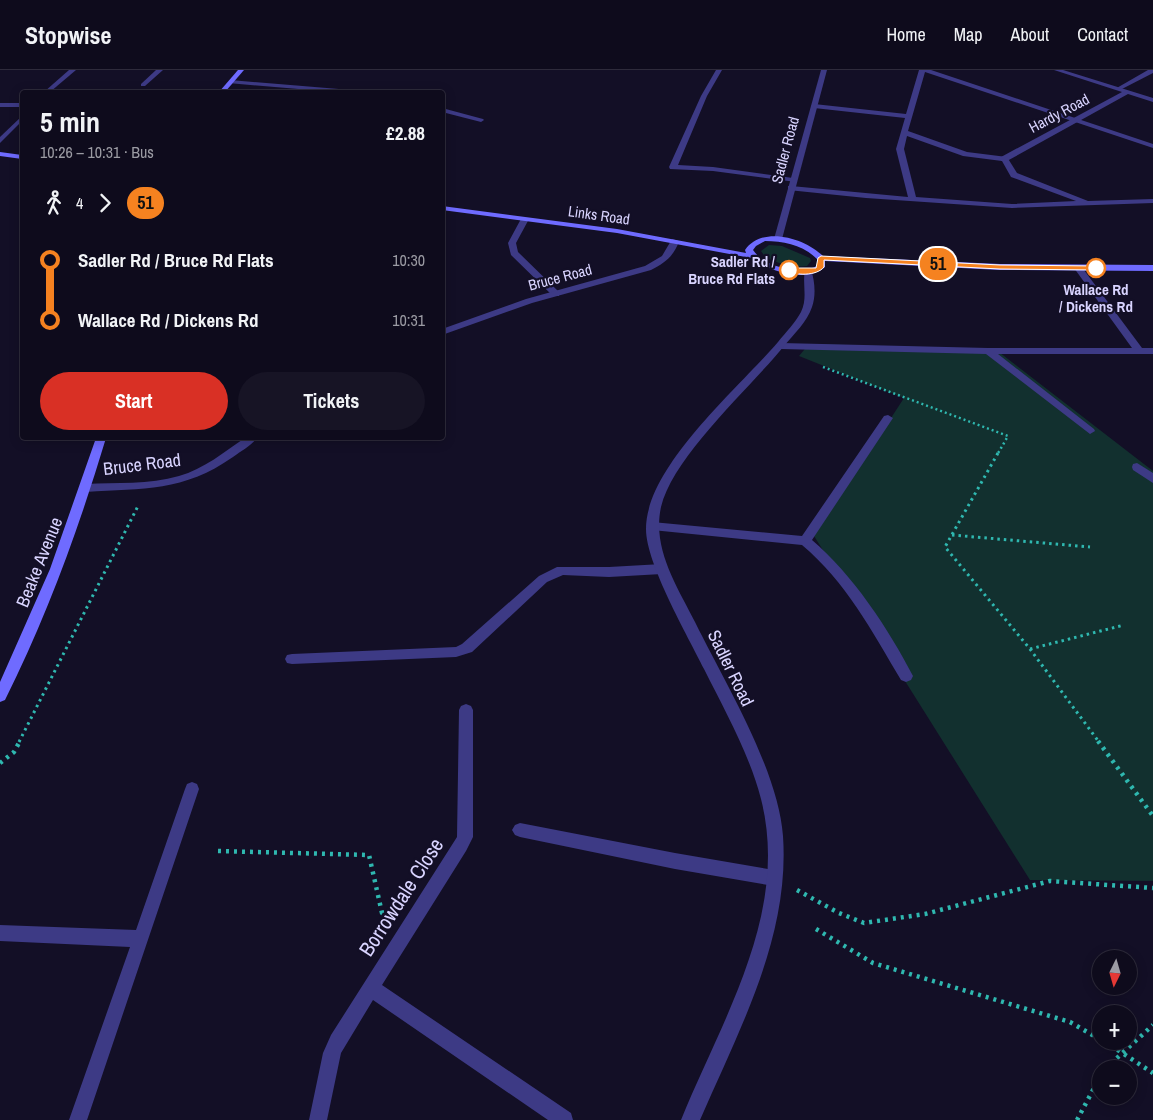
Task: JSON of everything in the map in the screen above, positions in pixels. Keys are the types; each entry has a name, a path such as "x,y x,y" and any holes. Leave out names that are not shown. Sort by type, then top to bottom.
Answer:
{"street":[{"path":"49,90 73,70"},
{"path":"143,85 160,70"},
{"path":"224,90 242,70"},
{"path":"719,70 704,96 673,167 713,169 792,184 912,199 1012,206 1153,201"},
{"name":"Sadler Road","path":"778,239 824,70"},
{"path":"912,199 900,149 908,116 923,70 1153,146"},
{"path":"1057,70 1153,100"},
{"path":"1118,89 1153,70"},
{"path":"230,82 327,90"},
{"name":"Hardy Road","path":"1004,159 1128,92"},
{"path":"0,105 20,105"},
{"path":"814,106 908,116"},
{"path":"445,111 481,120"},
{"path":"0,141 20,120"},
{"path":"904,132 966,154 1004,159 1014,174 1089,204"},
{"path":"0,154 20,157"},
{"name":"Links Road","path":"445,208 674,241 751,256 771,266 808,272"},
{"path":"524,219 512,243 514,253 556,294"},
{"path":"751,256 749,250 753,244 763,239 778,239 804,246 821,258 1000,267 1153,268"},
{"name":"Bruce Road","path":"445,331 556,294 648,268 672,253 674,241"},
{"path":"808,272 818,270 821,267 821,258"},
{"path":"1078,268 1139,351"},
{"name":"Sadler Road","path":"690,1120 758,958 767,926 774,878 775,836 771,808 762,778 745,738 662,569 652,526 661,492 680,461 781,346 806,311 810,295 808,272"},
{"path":"781,346 988,352 1153,351"},
{"path":"988,352 1090,431"},
{"path":"805,541 888,418"},
{"name":"Beake Avenue","path":"0,694 54,577 86,488 100,440"},
{"name":"Bruce Road","path":"86,488 150,484 192,476 215,464 249,440"},
{"path":"1137,467 1153,479"},
{"path":"652,526 805,541 824,555 852,589 906,676"},
{"path":"292,659 456,652 468,648 543,579 561,570 609,572 662,569"},
{"name":"Borrowdale Close","path":"318,1120 337,1040 465,837 466,710"},
{"path":"78,1120 192,789"},
{"path":"520,830 774,878"},
{"path":"0,933 141,940"},
{"path":"370,988 564,1120"}],"path":[{"path":"814,363 1008,436 945,546 1030,649 1153,816"},
{"path":"0,763 14,752 150,484"},
{"path":"952,535 1090,548"},
{"path":"1030,649 1124,625"},
{"path":"218,851 369,855 382,913 407,930"},
{"path":"774,878 839,913 864,923 925,914 1050,881 1153,888"},
{"path":"816,929 874,963 1070,1022 1092,1034"},
{"path":"1115,1060 1153,1025"},
{"path":"1120,1050 1153,1073"},
{"path":"1078,1120 1092,1093"}],"green space":[{"path":"769,245 782,246 810,258 811,261 807,266 775,262 761,251"},
{"path":"809,344 995,349 1153,471 1153,881 1030,880 814,536 904,398 799,356"}],"bus line":[{"name":"51","path":"789,270 799,272 818,270 821,267 821,258 1000,267 1096,268"}],"place":[{"name":"Wallace Rd / Dickens Rd","path":"1096,268"},
{"name":"Sadler Rd / Bruce Rd Flats","path":"789,270"}]}
